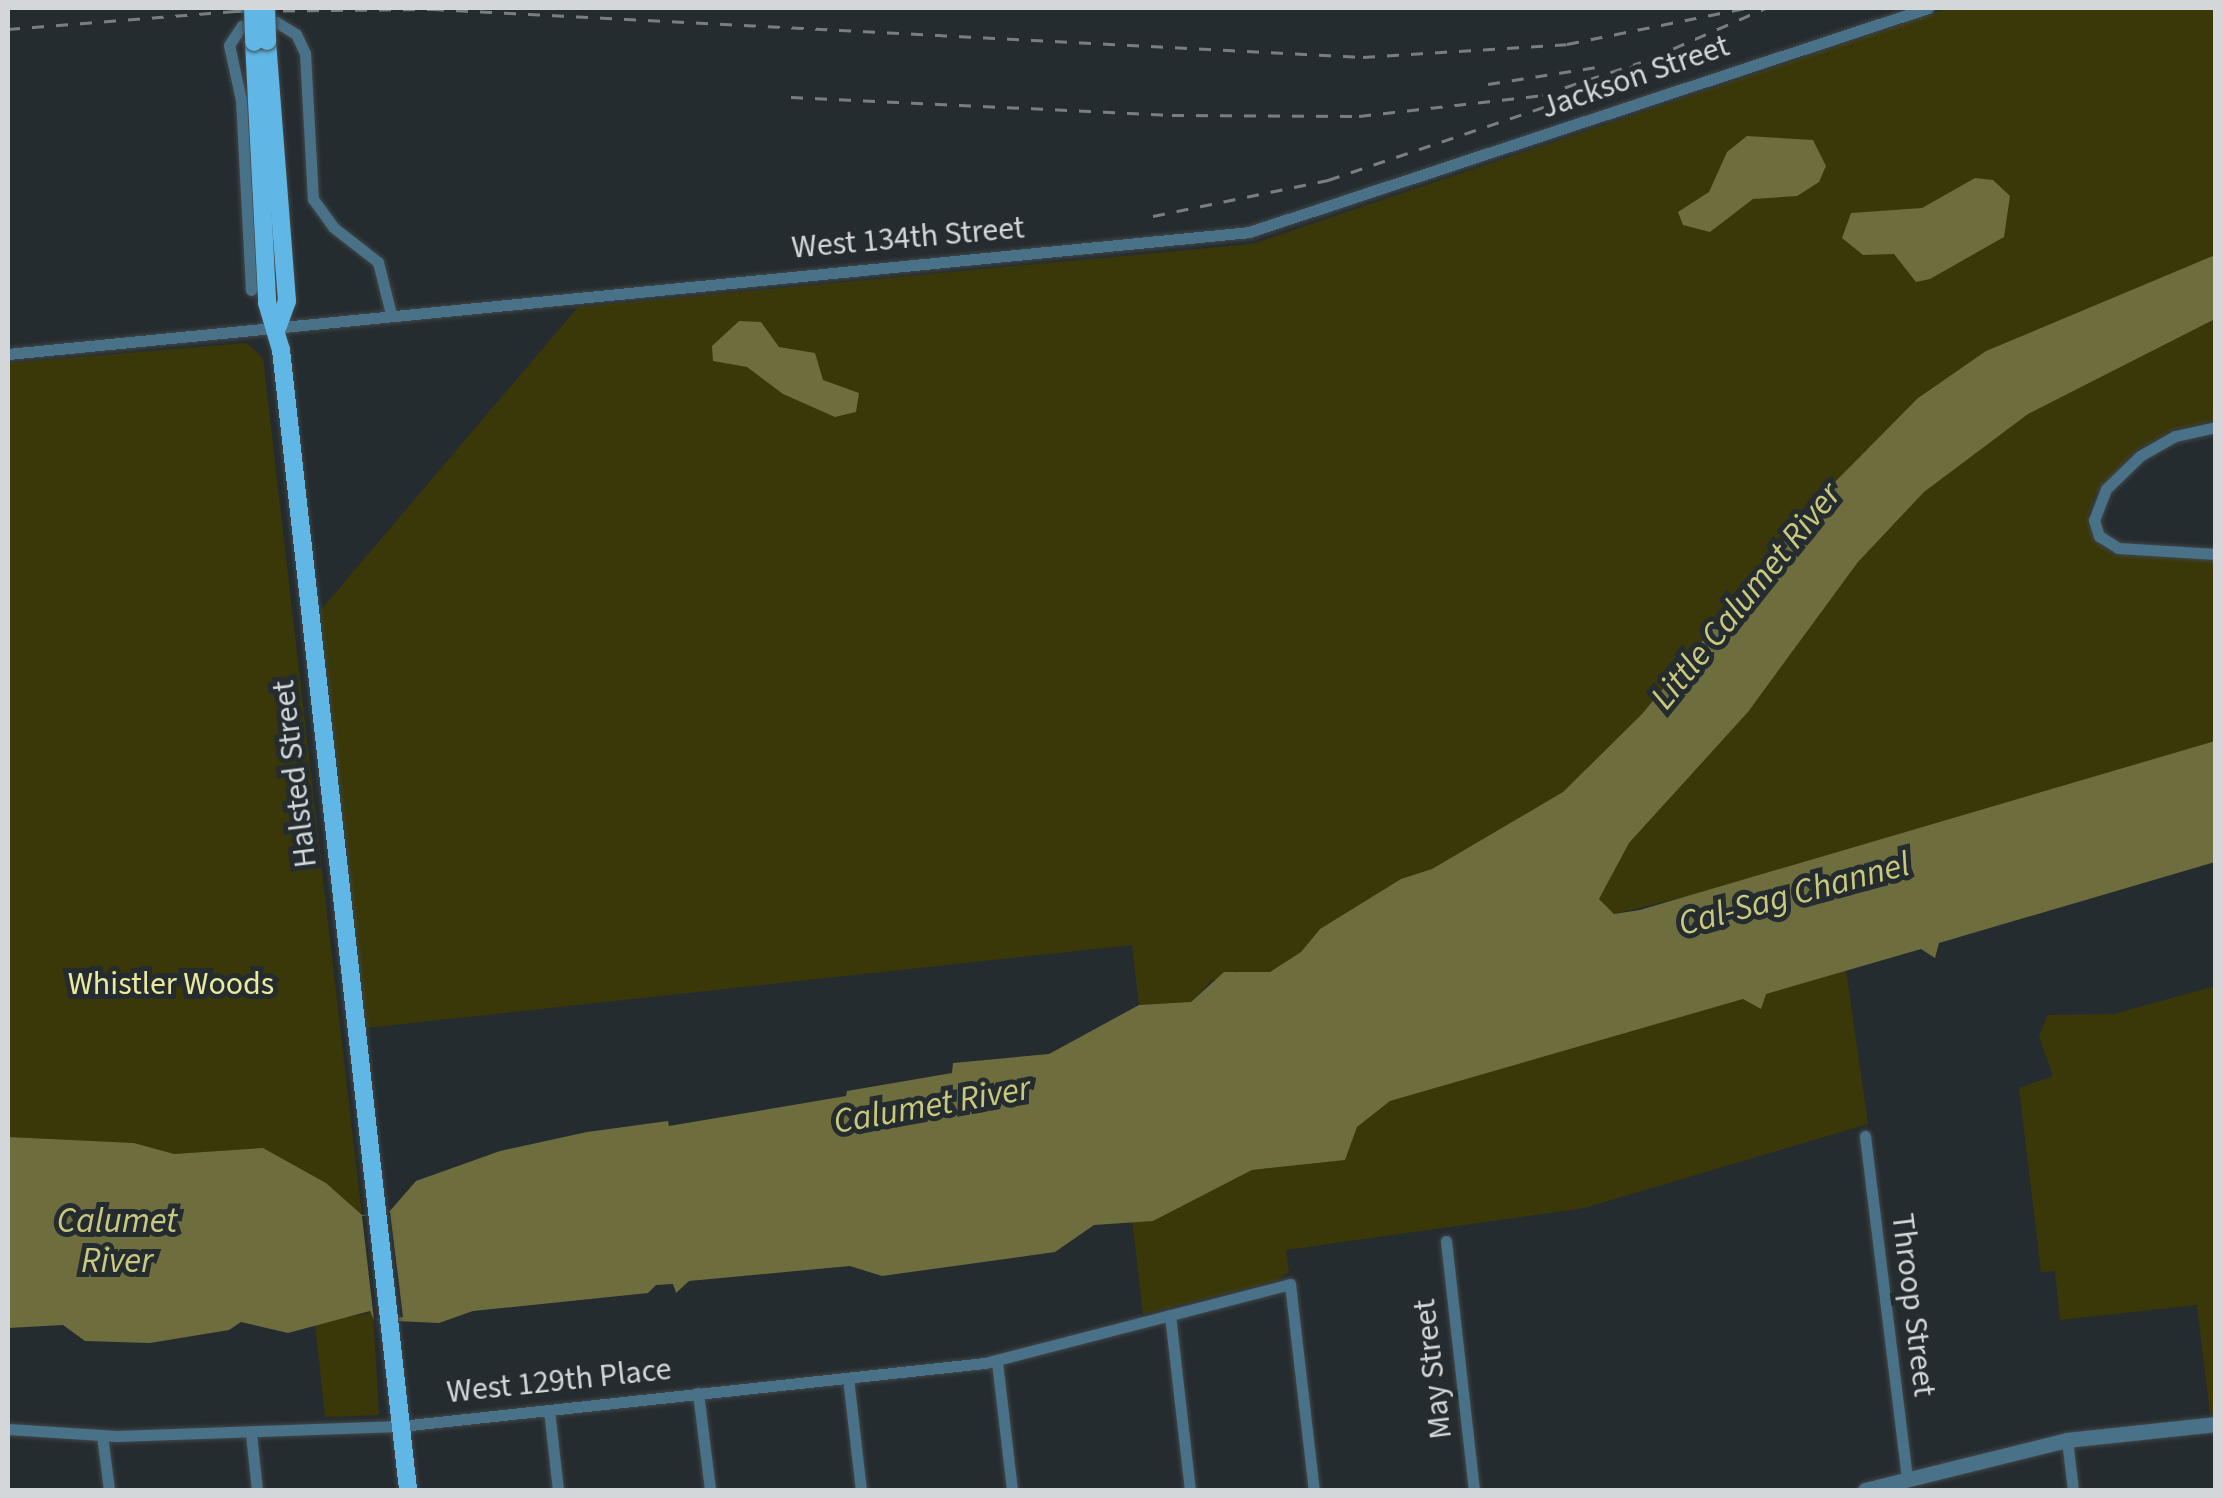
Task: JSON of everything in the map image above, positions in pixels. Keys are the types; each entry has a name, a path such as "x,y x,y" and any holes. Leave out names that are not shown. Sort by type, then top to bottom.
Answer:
{"main road":[{"name":"Halsted Street","path":"253,8 261,41"},
{"name":"Halsted Street","path":"266,8 261,41 267,302 278,326 408,1490"}],"street":[{"name":"Jackson Street","path":"1530,141 1928,8"},
{"path":"251,290 232,38 242,26 264,22 285,26 302,42 313,199 332,228 378,262 390,314"},
{"name":"West 134th Street","path":"8,354 1233,234 1358,201 1530,141"},
{"path":"2216,427 2160,444 2121,472 2098,500 2096,528 2118,548 2216,554"},
{"name":"Throop Street","path":"1865,1136 1915,1482"},
{"name":"May Street","path":"1446,1241 1474,1490"},
{"name":"West 129th Place","path":"8,1429 102,1435 251,1434 400,1426 998,1362 1290,1284 1314,1490"},
{"path":"1170,1315 1190,1490"},
{"path":"998,1362 1012,1490"},
{"path":"848,1378 861,1490"},
{"path":"698,1392 710,1490"},
{"path":"549,1410 558,1490"},
{"path":"1865,1490 1915,1482 2067,1440 2216,1424"},
{"path":"251,1434 257,1490"},
{"path":"102,1435 109,1490"},
{"path":"2067,1440 2073,1490"}],"green space":[{"path":"1949,8 2215,8 2215,255 1986,351 1918,398 1827,490 1642,714 1563,792 1432,869 1401,879 1320,929 1301,952 1270,972 1252,977 1236,971 1211,981 1191,1002 1139,1005 1132,945 366,1028 320,611 578,307 1252,244"},
{"path":"2215,319 2215,421 2175,429 2135,451 2096,493 2088,515 2103,548 2123,555 2215,559 2215,741 1738,884 1614,914 1599,899 1629,843 1748,712 1858,562 1924,492 2028,414"},
{"name":"Whistler Woods","path":"247,343 263,358 362,1216 326,1183 263,1148 174,1154 134,1143 8,1137 8,363"},
{"path":"1846,970 1868,1124 1584,1208 1286,1250 1289,1272 1276,1281 1143,1314 1132,1220 1153,1221 1252,1170 1345,1160 1357,1127 1390,1101 1743,999 1755,1006 1766,994"},
{"path":"2215,986 2216,1414 2210,1414 2197,1305 2060,1320 2055,1271 2041,1272 2019,1088 2053,1076 2039,1036 2048,1015 2114,1014"},
{"path":"373,1312 379,1415 325,1417 315,1324"}],"water":[{"path":"1747,136 1813,140 1826,166 1819,182 1797,196 1753,199 1710,232 1683,225 1678,212 1709,192 1727,152"},
{"path":"1975,178 1993,180 2010,196 2004,237 1930,279 1916,282 1894,254 1863,255 1842,238 1851,213 1922,208"},
{"path":"2215,255 2215,319 2028,414 1924,492 1858,562 1748,712 1629,843 1599,899 1614,914 1640,910 2215,741 2215,862 1939,943 1935,958 1921,949 1766,994 1761,1009 1743,999 1390,1101 1357,1127 1345,1160 1252,1170 1153,1221 1094,1225 1055,1252 882,1276 850,1266 689,1281 676,1293 673,1284 656,1285 648,1293 473,1311 439,1323 374,1320 370,1311 288,1333 241,1322 229,1330 150,1343 85,1341 63,1325 8,1328 8,1137 134,1143 174,1154 263,1148 326,1183 362,1215 389,1212 416,1181 500,1151 587,1132 668,1121 669,1126 846,1096 847,1091 952,1073 953,1063 1049,1054 1139,1005 1191,1002 1224,972 1270,972 1301,952 1320,929 1401,879 1432,869 1563,792 1642,714 1827,490 1918,398 1986,351"},
{"path":"739,321 761,322 779,347 815,353 823,380 859,393 856,412 835,417 783,394 747,367 713,361 712,346"}],"pier":[{"path":"390,1212 403,1317 374,1320 362,1216"}],"railway":[{"path":"8,29 235,11 432,9 1363,57 1567,44 1745,8"},
{"path":"1629,68 1766,8"},
{"path":"791,97 1172,115 1359,116 1542,95 1641,62"},
{"path":"1488,84 1597,67"},
{"path":"1153,216 1328,180 1561,101"}],"water label":[{"name":"Little Calumet River","path":"1746,596"},
{"name":"Cal-Sag Channel","path":"1794,894"},
{"name":"Calumet River","path":"932,1105"},
{"name":"Calumet River","path":"117,1241"}]}
